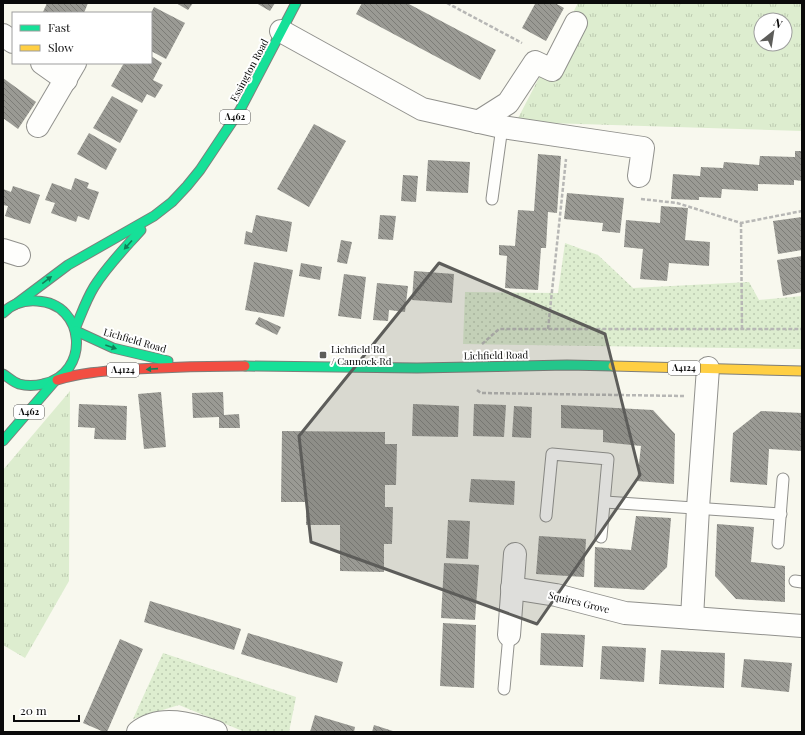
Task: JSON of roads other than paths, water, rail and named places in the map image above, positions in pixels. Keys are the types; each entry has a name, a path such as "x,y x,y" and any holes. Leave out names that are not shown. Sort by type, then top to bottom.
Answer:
{"main road":[{"name":"Essington Road","path":"3,313 68,265 154,216 172,202 200,170 240,110 296,3"},
{"name":"Essington Road","path":"75,330 97,282 107,268 154,216"},
{"path":"16,304 33,300 48,302 65,313 75,330 77,351 73,363 66,372 55,381"},
{"name":"Lichfield Road","path":"75,330 113,348 190,366"},
{"name":"Lichfield Road","path":"3,374 18,384 32,387 41,386 73,375 90,372 190,366 417,368 567,365 802,371"},
{"name":"A462","path":"3,441 55,381"}],"street":[{"path":"478,122 508,104 535,62 552,70 576,23"},
{"path":"281,31 422,109 502,127 643,148 639,176"},
{"path":"3,35 12,41"},
{"path":"38,126 71,72 45,64"},
{"path":"692,618 708,368"},
{"path":"509,635 514,554"},
{"name":"Squires Grove","path":"512,588 556,595 625,613 802,626"},
{"path":"138,732 152,724 167,721 186,724 216,732"}],"lane":[{"path":"492,199 502,127"},
{"path":"546,516 552,454 608,458 601,537"},
{"path":"778,543 783,479"},
{"path":"605,502 780,514"},
{"path":"504,689 509,635"}],"place":[{"name":"Lichfield Rd / Cannock Rd","path":"323,355"}]}
